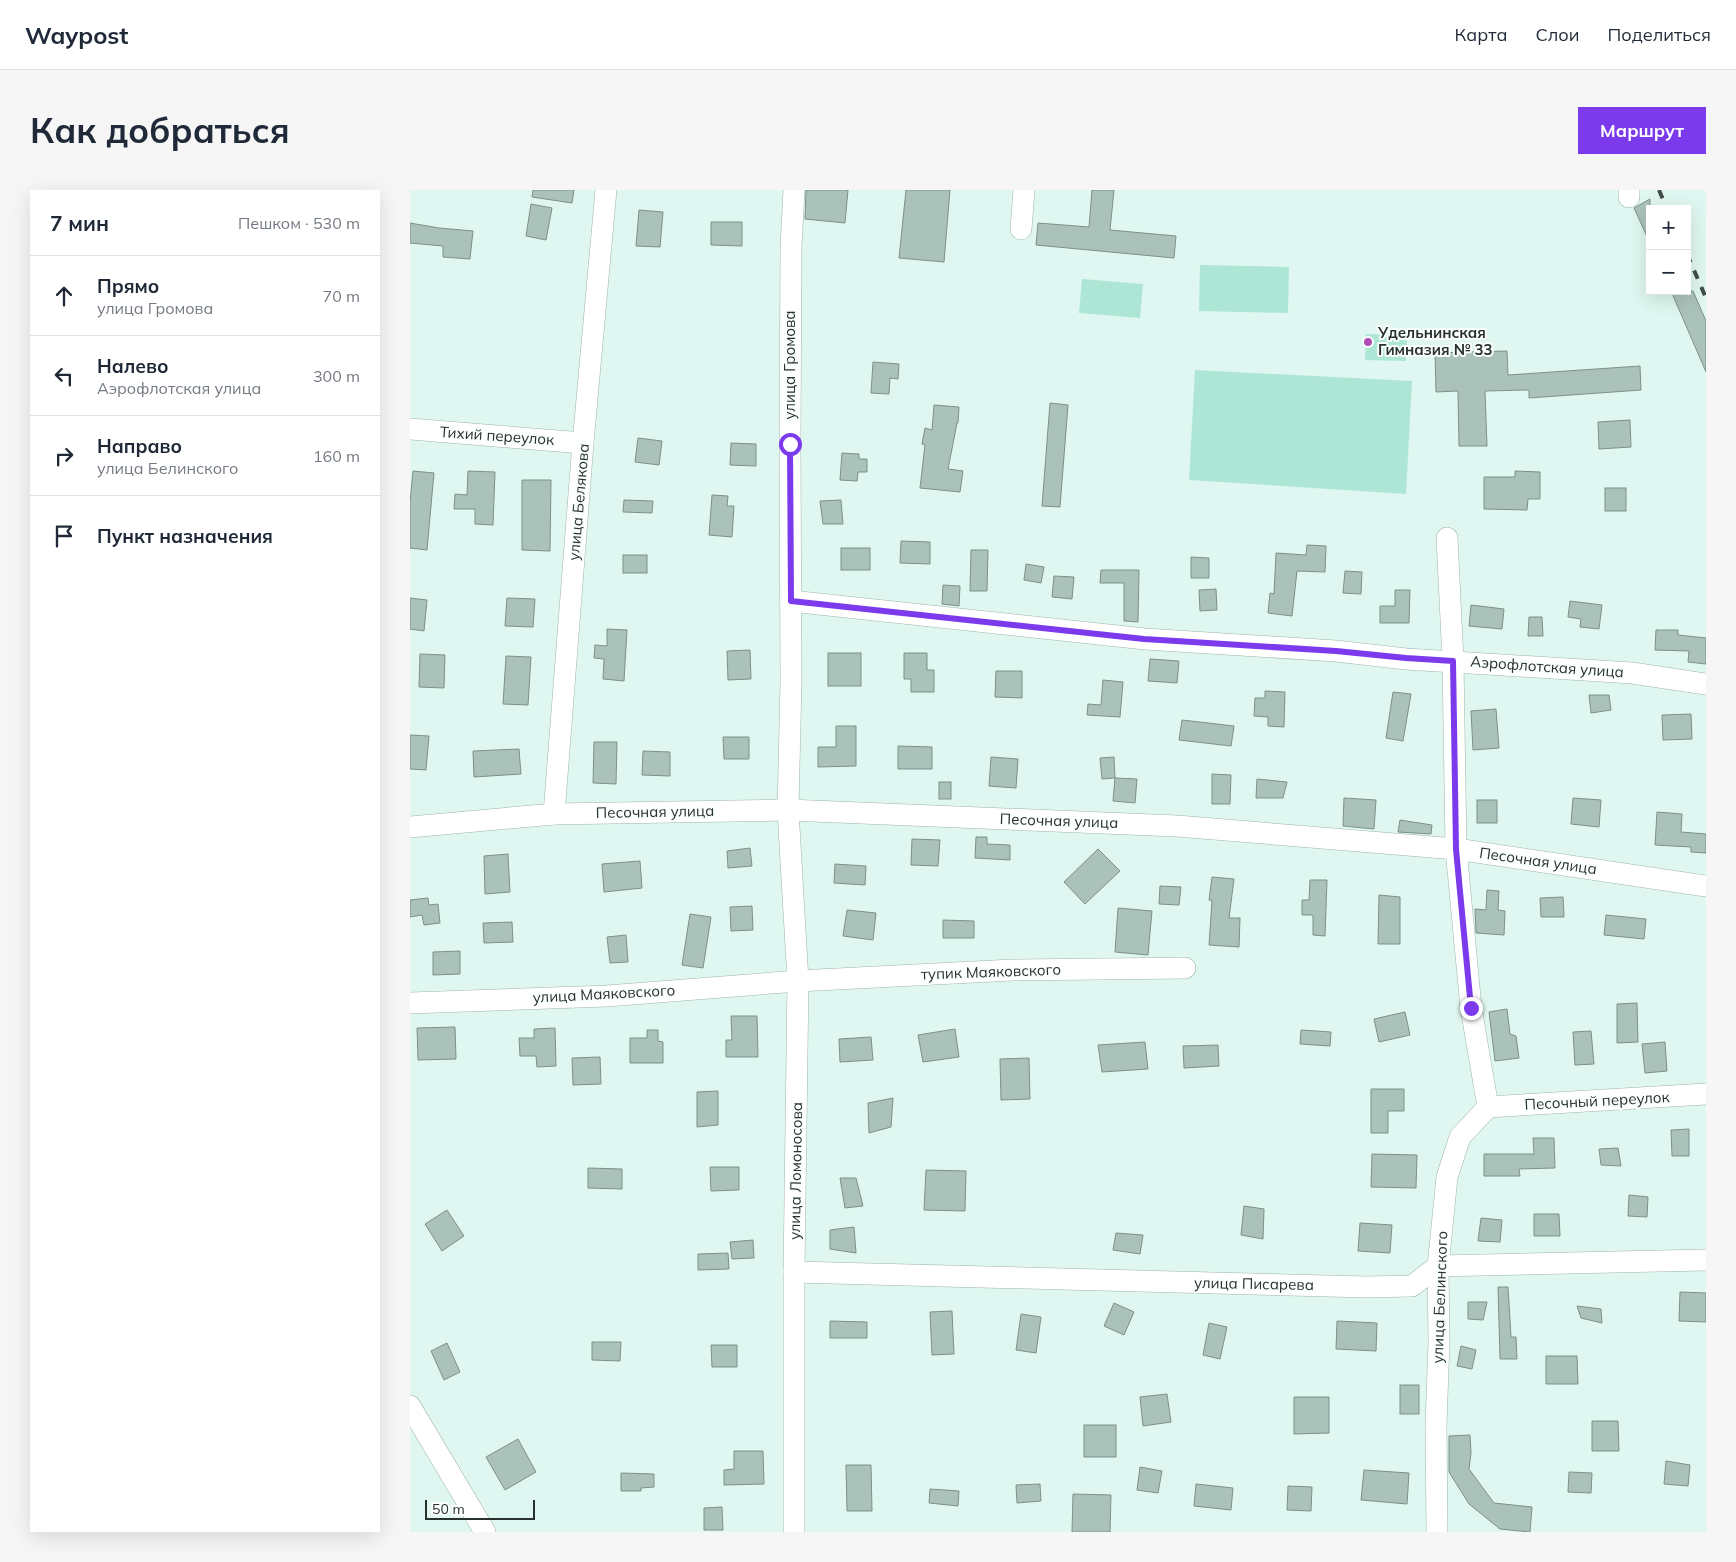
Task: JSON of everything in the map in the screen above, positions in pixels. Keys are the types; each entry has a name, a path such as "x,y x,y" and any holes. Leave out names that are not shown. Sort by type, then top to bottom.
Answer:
{"street":[{"name":"улица Белякова","path":"554,814 583,443 606,190"},
{"name":"улица Громова","path":"788,810 791,682 791,286 794,190"},
{"path":"1020,230 1024,190"},
{"name":"Тихий переулок","path":"410,429 583,443"},
{"path":"1447,538 1453,661 1456,849 1471,1008 1488,1107"},
{"name":"Аэрофлотская улица","path":"791,601 1144,639 1632,673 1706,684"},
{"name":"Песочная улица","path":"410,826 554,814 788,810 1177,826 1456,849 1706,886"},
{"name":"улица Ломоносова","path":"788,810 798,981 794,1272 794,1532"},
{"name":"тупик Маяковского","path":"798,981 1013,970 1185,968"},
{"name":"улица Маяковского","path":"410,1003 606,996 798,981"},
{"name":"Песочный переулок","path":"1488,1107 1706,1094"},
{"name":"улица Белинского","path":"1437,1532 1438,1266 1447,1177 1460,1138 1488,1107"},
{"path":"1438,1266 1706,1260"},
{"name":"улица Писарева","path":"794,1272 1394,1287 1412,1286 1438,1266"},
{"path":"410,1406 485,1532"}],"green space":[{"path":"1200,265 1289,267 1288,313 1199,311"},
{"path":"1082,279 1143,284 1140,318 1079,313"},
{"path":"1366,334 1407,335 1406,361 1365,360"},
{"path":"1195,370 1412,381 1406,494 1189,480"}],"building":[{"path":"533,190 574,190 572,203 532,197"},
{"path":"806,190 848,190 845,223 805,219"},
{"path":"906,190 950,190 944,262 899,258"},
{"path":"1092,190 1114,190 1110,230 1176,236 1174,258 1036,245 1038,223 1089,227"},
{"path":"1650,199 1650,205 1646,205 1646,234 1634,208"},
{"path":"531,204 552,208 546,240 526,236"},
{"path":"639,210 663,212 660,247 636,246"},
{"path":"711,222 742,222 742,246 711,245"},
{"path":"410,223 473,231 470,259 443,257 443,246 410,243"},
{"path":"1691,291 1693,291 1706,321 1706,372 1673,295 1691,295"},
{"path":"1507,351 1508,375 1640,366 1641,390 1529,398 1529,390 1485,391 1487,446 1459,446 1458,391 1436,392 1435,353"},
{"path":"873,362 899,364 898,379 890,378 889,394 871,393"},
{"path":"1050,403 1068,405 1060,507 1042,506"},
{"path":"934,405 959,407 958,423 948,469 963,471 960,492 920,488 925,445 922,444 925,428 932,430"},
{"path":"1630,420 1631,447 1599,449 1598,422"},
{"path":"638,438 662,441 659,465 635,462"},
{"path":"731,443 756,444 756,466 730,465"},
{"path":"842,453 859,454 859,459 867,459 867,472 858,472 857,481 840,480"},
{"path":"413,471 434,473 427,550 410,548 410,503"},
{"path":"468,471 495,472 493,525 475,524 475,509 454,509 455,494 467,495"},
{"path":"1515,471 1540,472 1540,499 1528,499 1527,510 1484,509 1484,477 1515,477"},
{"path":"522,480 551,480 550,551 522,550"},
{"path":"1605,488 1626,488 1626,511 1605,511"},
{"path":"712,495 728,496 727,506 734,506 732,537 709,535"},
{"path":"624,500 653,501 652,513 623,512"},
{"path":"841,500 843,524 823,524 820,501"},
{"path":"901,541 930,542 930,564 900,563"},
{"path":"1307,545 1326,546 1325,572 1297,571 1292,616 1268,613 1270,593 1274,594 1276,553 1306,555"},
{"path":"841,548 870,548 870,570 841,570"},
{"path":"971,550 988,550 987,591 970,591"},
{"path":"623,555 647,555 647,573 623,573"},
{"path":"1191,557 1209,558 1209,578 1191,578"},
{"path":"1026,564 1044,567 1041,583 1024,580"},
{"path":"1101,570 1139,570 1138,622 1124,621 1124,583 1100,583"},
{"path":"1345,571 1362,572 1361,594 1343,593"},
{"path":"1054,576 1074,577 1072,599 1052,597"},
{"path":"943,585 960,586 959,606 942,604"},
{"path":"1216,589 1217,610 1200,611 1199,590"},
{"path":"1395,590 1410,590 1409,623 1380,623 1380,606 1395,606"},
{"path":"410,598 427,600 424,631 410,629"},
{"path":"507,598 535,599 533,627 505,626"},
{"path":"1570,601 1602,605 1599,629 1580,627 1581,619 1568,617"},
{"path":"1471,605 1504,609 1502,629 1469,626"},
{"path":"1529,617 1542,617 1543,636 1528,636"},
{"path":"607,629 627,630 624,681 603,679 604,659 594,658 595,645 607,646"},
{"path":"1656,630 1678,630 1678,635 1706,638 1706,664 1688,662 1689,651 1655,650"},
{"path":"750,650 751,679 728,680 727,651"},
{"path":"828,653 861,653 861,686 828,686"},
{"path":"904,653 927,653 927,670 934,670 934,692 911,692 911,679 904,679"},
{"path":"420,654 445,655 444,688 419,687"},
{"path":"506,656 531,657 528,705 503,704"},
{"path":"1150,659 1179,661 1177,683 1148,681"},
{"path":"996,671 1022,671 1022,698 995,697"},
{"path":"1103,680 1123,682 1120,717 1087,715 1088,704 1101,705"},
{"path":"1265,691 1285,692 1284,727 1268,726 1268,717 1254,716 1255,698 1265,698"},
{"path":"1393,692 1411,694 1403,741 1386,738"},
{"path":"1589,695 1609,695 1611,710 1591,713"},
{"path":"1496,709 1499,748 1473,750 1471,711"},
{"path":"1691,714 1692,739 1663,740 1662,715"},
{"path":"1182,720 1234,726 1231,746 1179,740"},
{"path":"836,726 856,726 856,766 818,767 818,747 836,747"},
{"path":"410,735 429,736 426,770 410,769"},
{"path":"723,737 749,737 749,759 724,759"},
{"path":"594,742 617,742 616,784 593,783"},
{"path":"898,746 932,747 932,769 898,769"},
{"path":"519,749 521,774 474,777 473,751"},
{"path":"643,751 670,752 670,776 642,775"},
{"path":"991,757 1018,759 1016,788 989,786"},
{"path":"1114,757 1115,778 1102,779 1100,758"},
{"path":"1212,774 1231,775 1230,804 1212,804"},
{"path":"1115,778 1137,779 1135,803 1113,801"},
{"path":"1257,779 1287,782 1283,798 1256,798"},
{"path":"939,782 951,782 951,799 939,799"},
{"path":"1344,798 1376,800 1374,829 1343,826"},
{"path":"1573,798 1601,800 1599,827 1571,824"},
{"path":"1477,800 1497,800 1497,823 1477,823"},
{"path":"1657,812 1682,814 1681,832 1706,834 1706,853 1691,852 1691,847 1655,845"},
{"path":"1400,820 1432,825 1431,834 1398,832"},
{"path":"976,837 987,837 987,844 1010,845 1010,860 975,858"},
{"path":"912,839 940,840 938,866 911,865"},
{"path":"750,848 752,866 728,868 727,851"},
{"path":"1098,849 1120,871 1085,904 1064,882"},
{"path":"508,854 510,892 485,894 484,856"},
{"path":"640,861 642,888 604,892 602,864"},
{"path":"835,864 866,866 865,885 834,883"},
{"path":"1212,877 1234,879 1229,918 1240,918 1239,947 1209,945 1212,901 1209,900"},
{"path":"1310,880 1327,880 1325,936 1313,935 1313,915 1302,915 1302,900 1309,900"},
{"path":"1160,886 1181,887 1179,905 1159,904"},
{"path":"1487,890 1499,891 1498,910 1505,911 1504,935 1476,933 1475,909 1486,910"},
{"path":"1379,895 1400,897 1400,944 1378,944"},
{"path":"1563,897 1564,917 1541,917 1540,898"},
{"path":"428,898 429,905 438,904 440,923 424,925 422,915 410,917 410,900"},
{"path":"752,906 753,930 731,931 730,907"},
{"path":"1118,908 1152,911 1148,955 1115,952"},
{"path":"847,910 876,913 873,940 843,936"},
{"path":"690,914 711,917 703,968 682,965"},
{"path":"1606,915 1646,919 1644,939 1604,935"},
{"path":"943,920 974,921 974,938 943,938"},
{"path":"512,922 513,942 484,943 483,923"},
{"path":"626,935 628,962 610,963 607,937"},
{"path":"460,951 460,974 433,975 433,952"},
{"path":"1637,1003 1638,1042 1617,1043 1617,1004"},
{"path":"1507,1009 1510,1034 1516,1036 1519,1058 1495,1061 1489,1012"},
{"path":"1405,1012 1410,1035 1379,1042 1374,1019"},
{"path":"731,1016 757,1016 758,1057 726,1057 726,1040 732,1040"},
{"path":"455,1027 456,1059 418,1060 417,1028"},
{"path":"555,1028 556,1066 537,1067 536,1056 520,1056 519,1038 534,1038 534,1029"},
{"path":"955,1029 959,1057 923,1062 918,1035"},
{"path":"647,1030 658,1030 658,1041 663,1042 663,1063 630,1063 630,1038 647,1038"},
{"path":"1301,1030 1331,1032 1330,1046 1300,1044"},
{"path":"1591,1031 1594,1064 1575,1065 1573,1032"},
{"path":"871,1037 873,1060 840,1062 839,1039"},
{"path":"1145,1042 1148,1069 1102,1072 1098,1045"},
{"path":"1665,1042 1667,1071 1645,1073 1642,1044"},
{"path":"1218,1045 1219,1066 1184,1068 1183,1046"},
{"path":"600,1057 601,1084 573,1085 572,1058"},
{"path":"1029,1058 1030,1099 1001,1100 1000,1059"},
{"path":"1371,1089 1404,1089 1404,1111 1388,1111 1388,1133 1371,1133"},
{"path":"718,1091 718,1125 697,1127 697,1092"},
{"path":"893,1098 891,1127 869,1133 868,1103"},
{"path":"1689,1129 1689,1156 1672,1156 1671,1130"},
{"path":"1533,1138 1554,1138 1555,1168 1519,1169 1520,1176 1484,1176 1484,1154 1534,1154"},
{"path":"1618,1148 1621,1166 1601,1165 1599,1149"},
{"path":"1372,1154 1417,1155 1416,1188 1371,1187"},
{"path":"710,1167 739,1167 739,1190 711,1191"},
{"path":"588,1168 622,1169 622,1189 588,1188"},
{"path":"926,1170 966,1171 965,1211 924,1210"},
{"path":"840,1178 856,1178 863,1206 845,1208"},
{"path":"1629,1195 1648,1197 1647,1217 1628,1216"},
{"path":"1244,1206 1264,1209 1263,1239 1241,1235"},
{"path":"447,1210 464,1236 442,1251 425,1224"},
{"path":"1534,1214 1559,1214 1560,1236 1534,1236"},
{"path":"1481,1218 1502,1220 1500,1242 1478,1241"},
{"path":"1360,1223 1392,1225 1390,1253 1358,1251"},
{"path":"854,1227 856,1253 830,1249 830,1230"},
{"path":"1116,1233 1143,1235 1140,1254 1113,1250"},
{"path":"753,1240 754,1258 732,1259 730,1242"},
{"path":"728,1253 729,1269 698,1270 698,1254"},
{"path":"1498,1287 1508,1287 1511,1337 1516,1337 1517,1359 1500,1359"},
{"path":"1680,1292 1706,1293 1706,1322 1679,1321"},
{"path":"1468,1302 1487,1302 1483,1320 1468,1319"},
{"path":"1114,1303 1134,1312 1124,1335 1104,1326"},
{"path":"1577,1306 1601,1309 1602,1323 1581,1318"},
{"path":"952,1311 954,1354 932,1355 930,1312"},
{"path":"1021,1314 1041,1317 1036,1353 1016,1350"},
{"path":"830,1321 867,1322 867,1338 830,1338"},
{"path":"1337,1321 1377,1323 1376,1351 1336,1349"},
{"path":"1209,1323 1227,1327 1220,1359 1203,1355"},
{"path":"592,1342 621,1342 620,1361 592,1360"},
{"path":"447,1343 460,1372 444,1380 431,1351"},
{"path":"711,1345 737,1345 737,1367 712,1367"},
{"path":"1461,1346 1476,1350 1472,1369 1457,1366"},
{"path":"1546,1356 1577,1356 1578,1384 1546,1384"},
{"path":"1400,1385 1419,1385 1419,1414 1400,1414"},
{"path":"1167,1394 1171,1422 1143,1426 1140,1397"},
{"path":"1294,1397 1329,1397 1329,1433 1294,1434"},
{"path":"1592,1421 1618,1421 1619,1451 1592,1451"},
{"path":"1084,1425 1116,1425 1116,1457 1084,1457"},
{"path":"1470,1435 1471,1453 1469,1469 1494,1503 1532,1507 1530,1532 1500,1529 1469,1504 1449,1472 1449,1436"},
{"path":"518,1439 536,1472 505,1490 486,1457"},
{"path":"734,1451 763,1451 764,1484 724,1485 724,1470 734,1469"},
{"path":"1666,1461 1690,1465 1688,1486 1664,1484"},
{"path":"846,1465 871,1465 872,1511 847,1511"},
{"path":"1140,1467 1162,1471 1158,1493 1137,1490"},
{"path":"1364,1470 1409,1473 1407,1504 1361,1500"},
{"path":"1569,1472 1592,1473 1591,1493 1568,1492"},
{"path":"621,1473 654,1474 654,1487 641,1488 641,1491 621,1491"},
{"path":"1040,1484 1041,1501 1017,1503 1016,1485"},
{"path":"1196,1484 1233,1488 1231,1510 1194,1506"},
{"path":"1288,1486 1312,1487 1311,1511 1287,1510"},
{"path":"930,1489 959,1491 958,1506 929,1503"},
{"path":"1073,1494 1111,1495 1110,1532 1072,1532"},
{"path":"722,1507 723,1530 704,1530 704,1508"}],"railway":[{"path":"1659,190 1665,205"},
{"path":"1691,263 1706,298"}],"place":[{"name":"Удельнинская Гимназия № 33","path":"1368,342"}],"route":[{"path":"790,444 791,601 1144,639 1336,651 1453,661 1456,849 1471,1008"}]}
